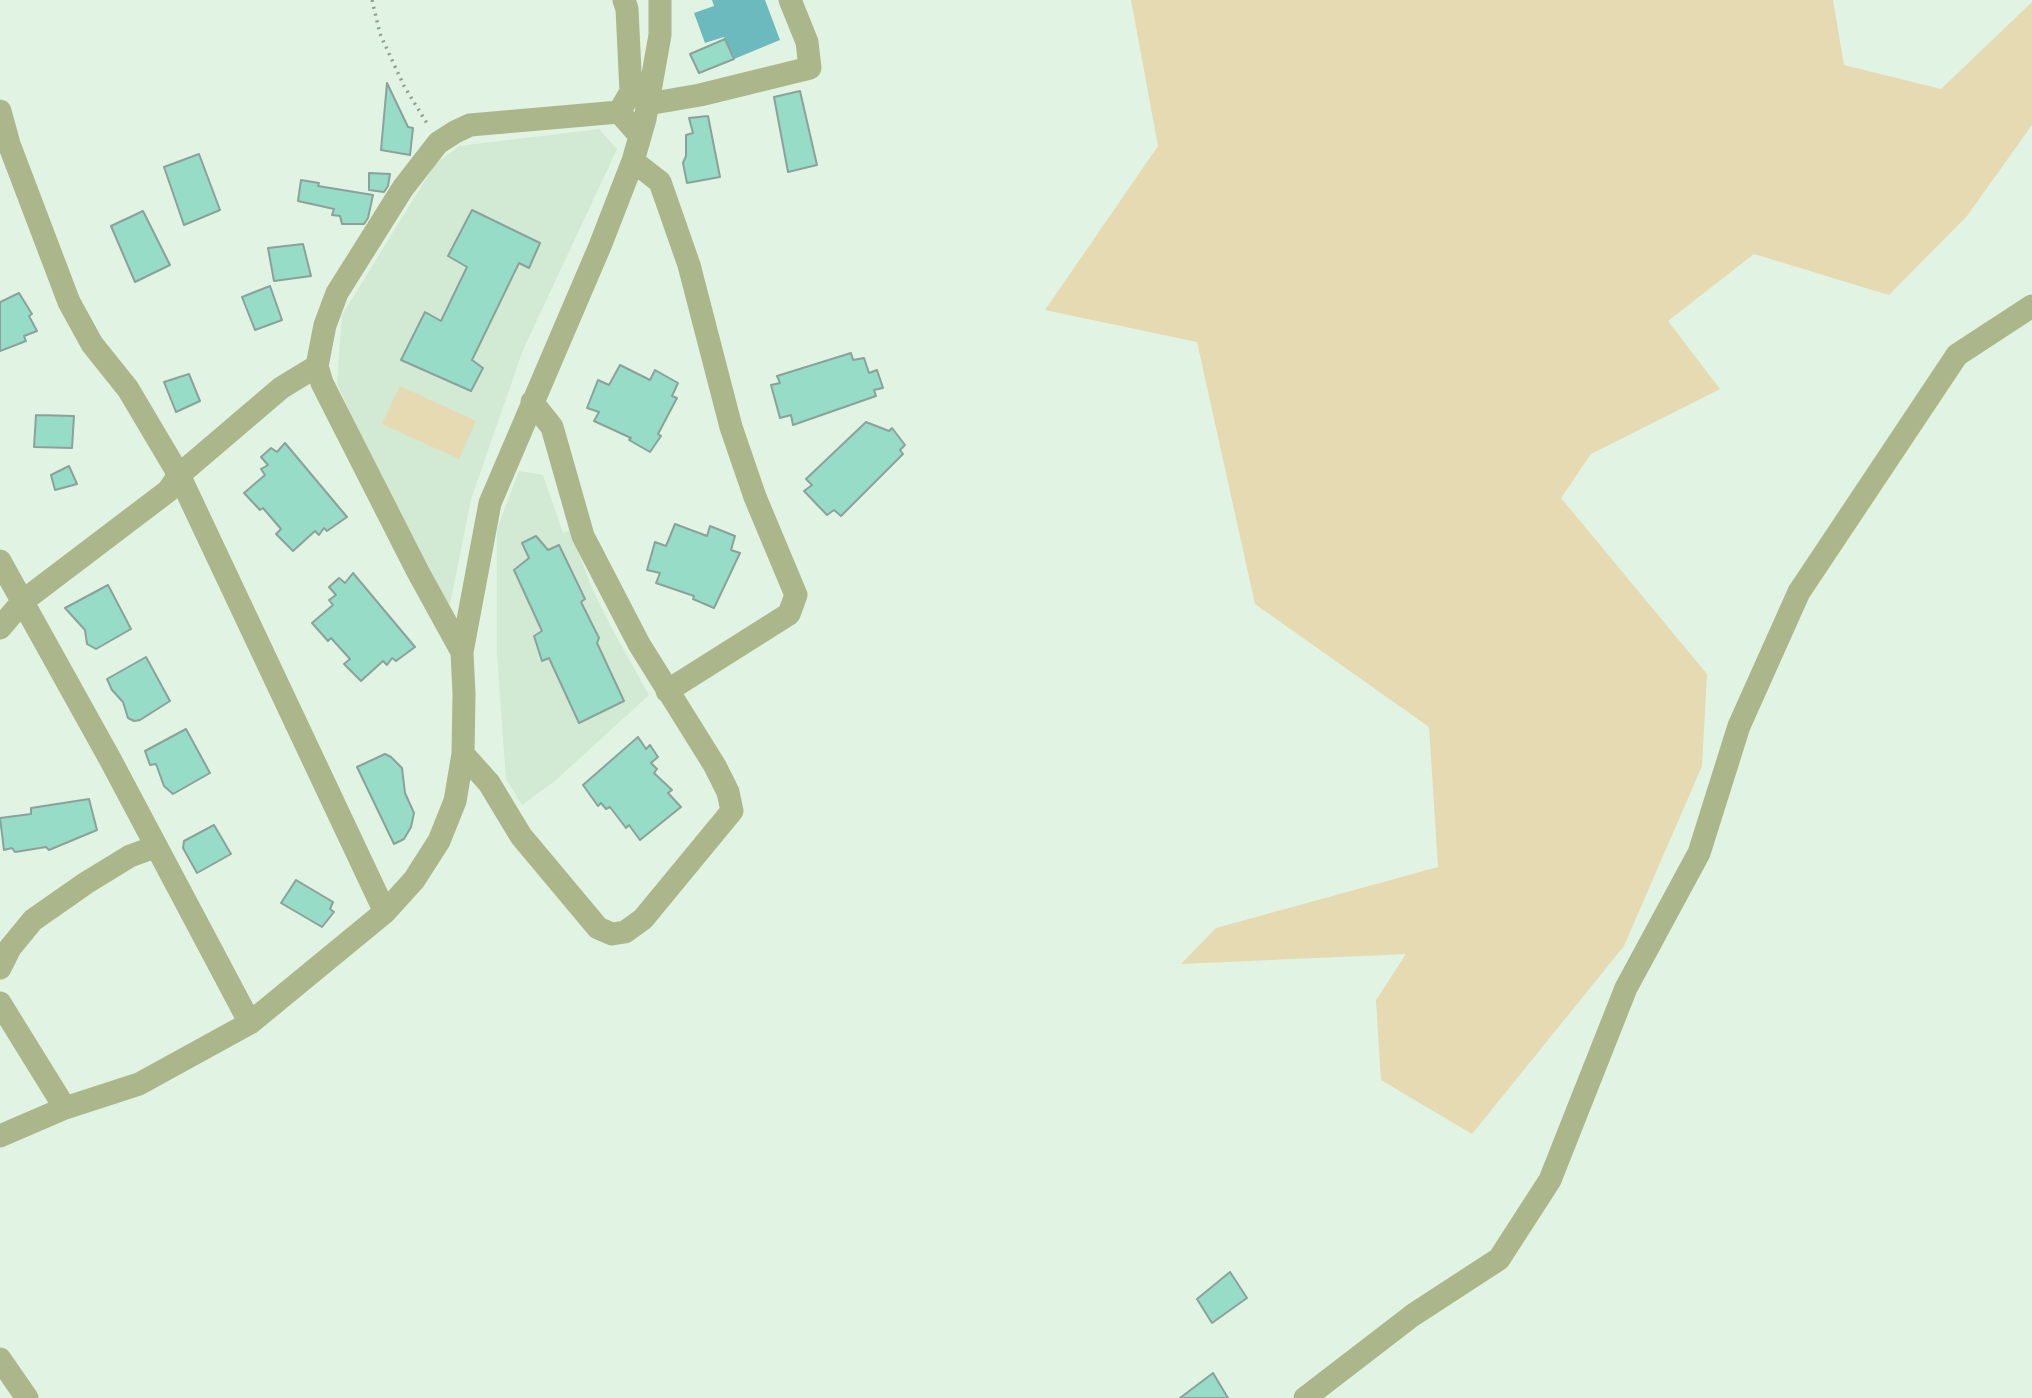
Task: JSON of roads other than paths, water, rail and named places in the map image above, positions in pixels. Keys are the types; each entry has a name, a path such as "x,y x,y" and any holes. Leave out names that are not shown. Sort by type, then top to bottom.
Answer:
{"street":[{"path":"619,112 631,92 627,9 624,0"},
{"path":"0,1136 65,1108 139,1084 250,1023 385,912 414,880 439,841 455,801 463,754 462,652 490,503 595,258 633,161 648,104 660,35 660,0"},
{"path":"648,104 810,68 807,42 790,0"},
{"path":"0,111 9,145 69,302 92,344 128,388 179,475 385,912"},
{"path":"619,112 640,136"},
{"path":"462,652 412,561 322,383 317,366 324,325 337,293 404,188 438,143 470,125 619,112"},
{"path":"633,161 660,183 688,265 731,426 755,497 796,595 789,614 667,691"},
{"path":"1303,1395 1413,1315 1499,1259 1550,1180 1626,988 1699,853 1740,726 1799,592 1957,355 2032,306"},
{"path":"0,628 23,601 168,491 179,475 281,388 317,366"},
{"path":"463,754 489,783 521,836 598,928 611,933 625,932 643,919 732,811 728,792 715,766 639,644 583,536 552,427 532,402"},
{"path":"0,561 110,759 250,1023"},
{"path":"0,968 10,948 33,919 130,856 156,847"},
{"path":"0,1003 65,1108"},
{"path":"0,1359 27,1398"}],"water":[{"path":"712,0 765,0 780,40 734,59 724,37 705,43 694,13 714,6"}]}
